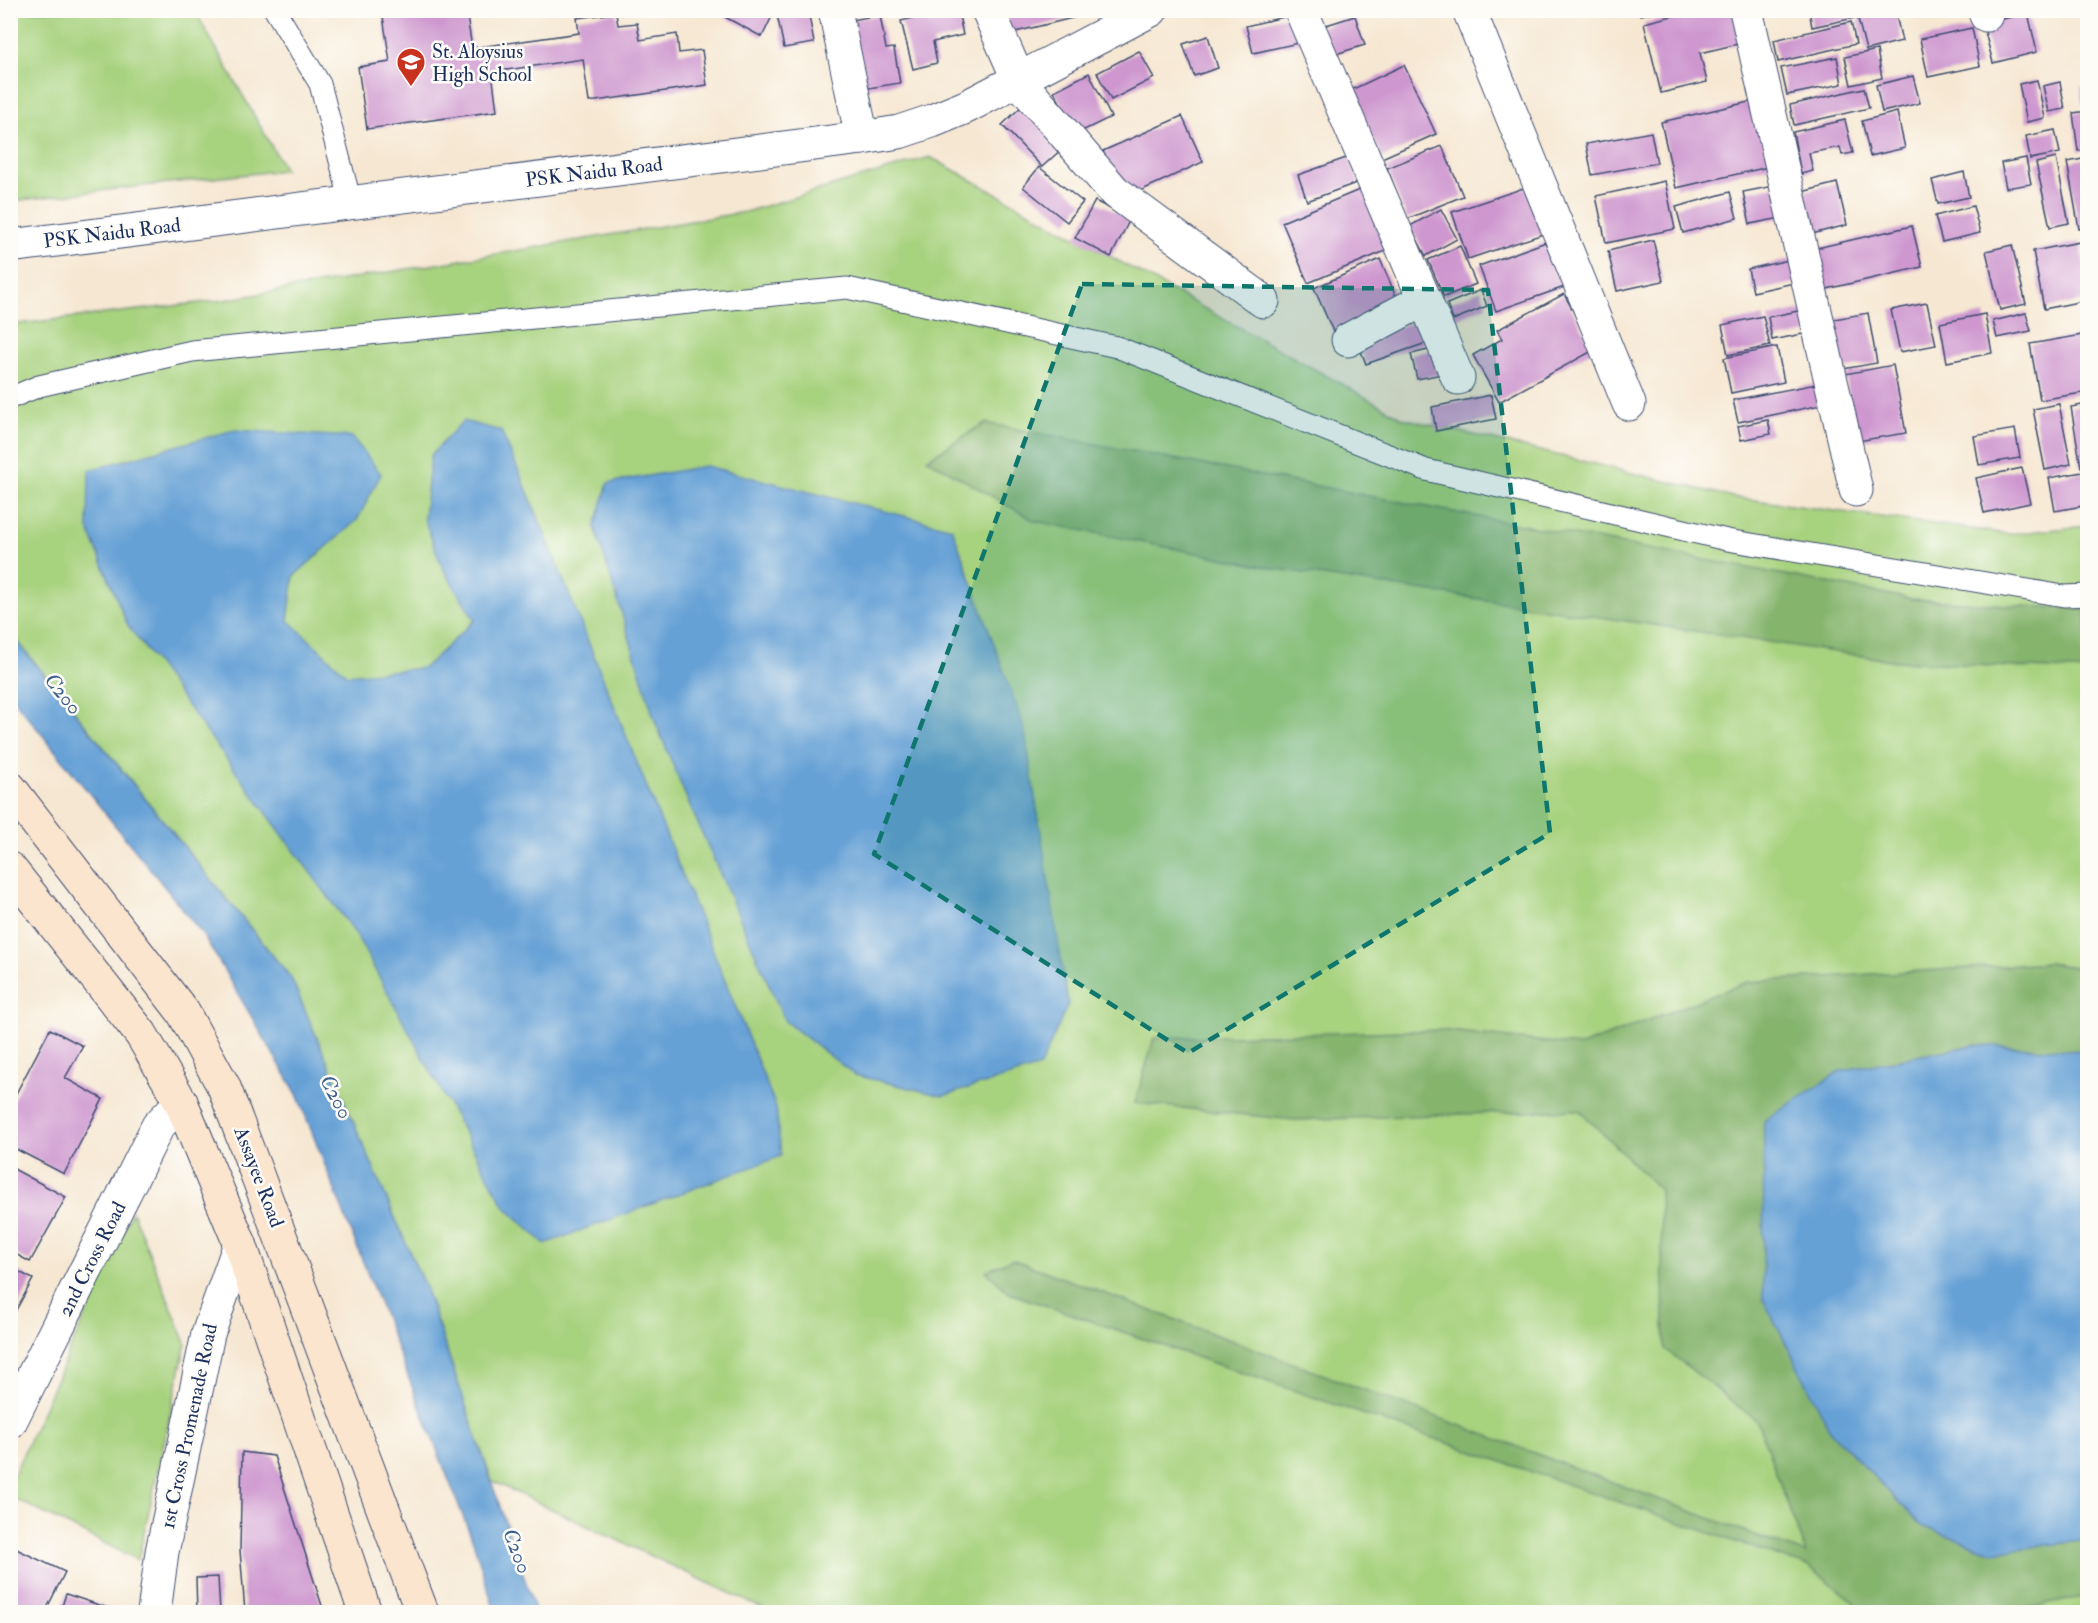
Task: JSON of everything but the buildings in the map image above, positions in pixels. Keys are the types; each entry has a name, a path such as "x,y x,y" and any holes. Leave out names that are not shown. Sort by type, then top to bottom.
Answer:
{"main road":[{"name":"Assayee Road","path":"10,788 183,1012 224,1087 422,1612"},
{"path":"10,869 141,1034 181,1102 240,1244 365,1612"}],"street":[{"path":"835,10 862,138"},
{"path":"988,10 1019,81 1114,191 1263,300"},
{"name":"PSK Naidu Road","path":"10,246 899,132 981,100 1151,10"},
{"path":"1301,10 1458,378"},
{"path":"1468,10 1629,404"},
{"path":"1746,10 1856,490"},
{"path":"1348,340 1425,299"},
{"name":"2nd Cross Road","path":"10,1422 158,1126 181,1102"},
{"name":"1st Cross Promenade Road","path":"154,1612 162,1552 208,1334 240,1244"}],"lane":[{"path":"275,10 320,84 351,203"},
{"path":"10,398 39,386 192,351 847,288 1117,347 1426,470 1726,540 2064,596 2088,595"}],"highlighted area":[{"path":"1082,284 1488,290 1550,833 1188,1053 874,854"}],"green space":[{"path":"10,11 195,11 285,170 11,201"},
{"path":"930,157 1403,418 1732,497 2008,534 2087,526 2087,1612 770,1612 492,1481 425,1287 291,978 11,633 10,325 224,300 745,212"},
{"path":"985,423 1912,599 2087,610 2087,671 1896,661 1277,569 1035,521 927,459"},
{"path":"2049,963 2087,969 2087,1596 2012,1612 1867,1612 1809,1567 1009,1293 986,1271 1012,1259 1806,1554 1757,1421 1665,1349 1660,1190 1579,1110 1294,1120 1135,1103 1154,1038 1441,1030 1581,1046 1747,982"},
{"path":"132,1211 186,1343 138,1560 11,1497 11,1481"}],"water":[{"path":"463,421 501,431 527,490 776,1107 781,1156 545,1244 505,1207 355,933 127,624 88,528 89,470 234,430 352,437 381,474 357,520 294,576 288,620 347,675 424,668 475,620 442,567 424,518 431,455"},
{"path":"706,466 952,528 1024,727 1068,1004 1040,1067 943,1096 855,1075 785,1021 655,721 595,527 608,483"},
{"name":"C200","path":"10,633 291,978 425,1287 536,1612 495,1612 474,1544 297,1094 204,936 11,696"},
{"path":"1974,1045 2087,1051 2087,1540 1993,1552 1922,1526 1832,1433 1763,1299 1764,1121 1840,1071"}],"place":[{"name":"St. Aloysius High School","path":"411,88"}]}
